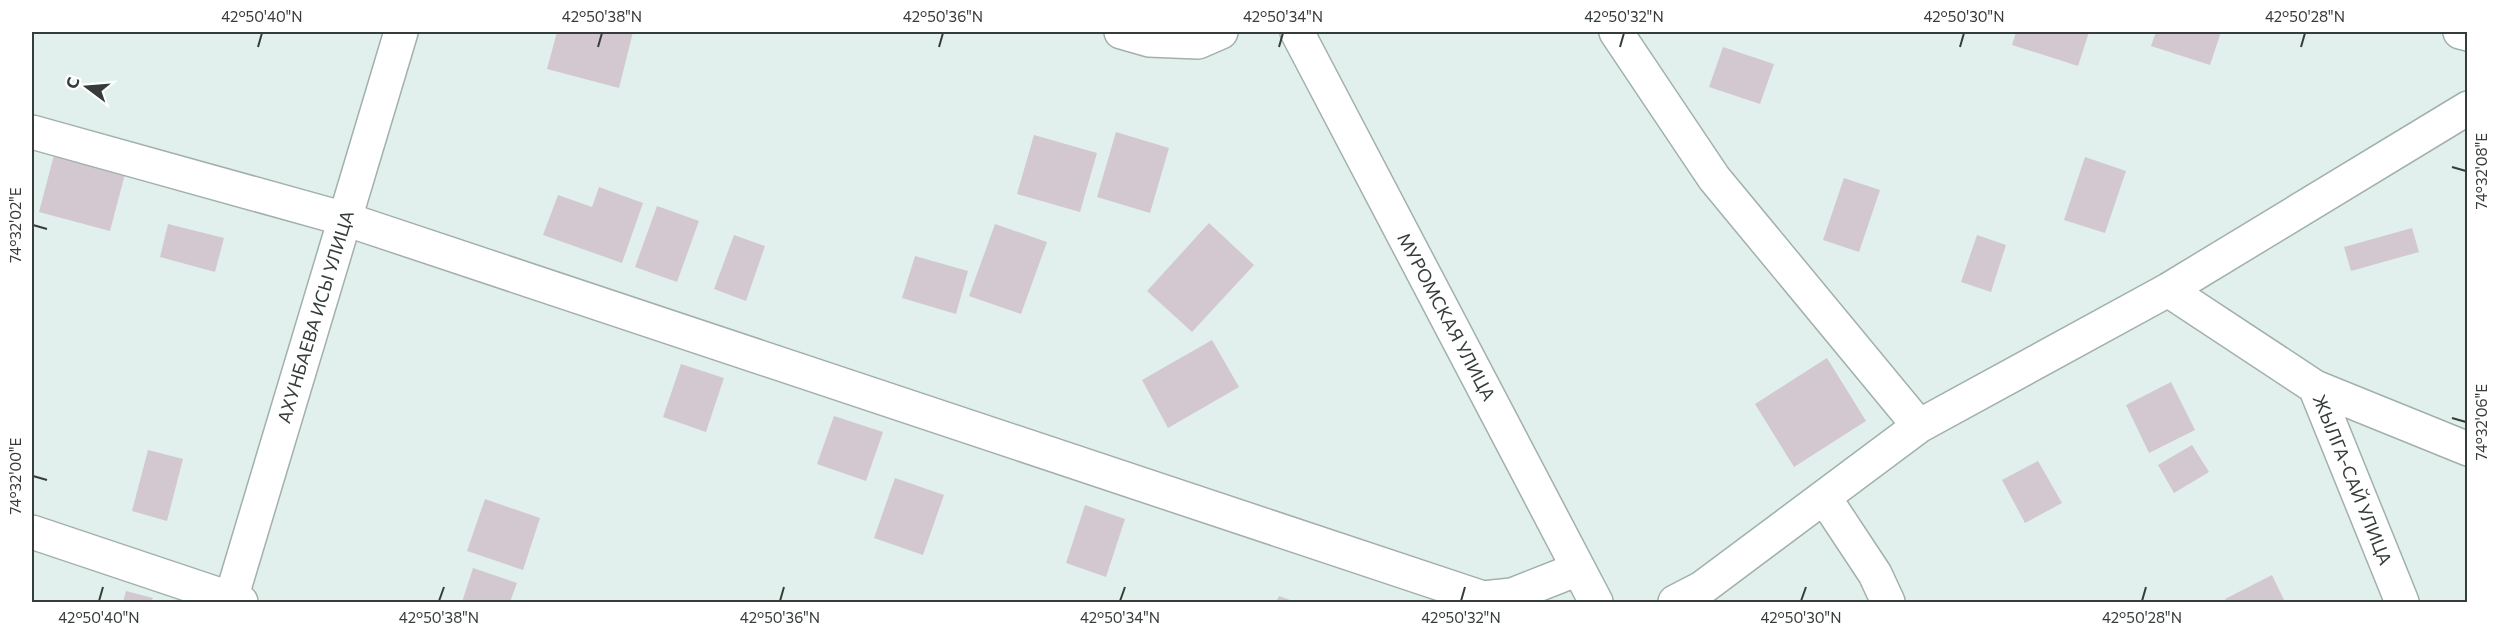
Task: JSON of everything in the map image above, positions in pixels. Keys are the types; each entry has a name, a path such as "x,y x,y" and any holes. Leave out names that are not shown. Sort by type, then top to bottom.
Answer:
{"street":[{"name":"АХУНБАЕВА ИСЫ УЛИЦА","path":"234,601 401,32"},
{"path":"1121,32 1149,40 1198,42 1221,32"},
{"name":"МУРОМСКАЯ УЛИЦА","path":"1296,32 1596,603"},
{"path":"1616,32 1639,45 1714,178 1919,426"},
{"path":"2460,32 2468,34"},
{"path":"1675,603 1702,588 1919,426 2168,290 2468,108"},
{"path":"32,132 345,219 1483,598 1512,595 1578,569"},
{"name":"ЖЫЛГА-САЙ УЛИЦА","path":"2168,290 2315,387 2402,603"},
{"path":"2315,387 2468,449"},
{"path":"1824,497 1875,574 1888,603"},
{"path":"32,532 234,601"}],"building":[{"path":"557,32 633,32 619,88 547,69"},
{"path":"2016,32 2089,32 2078,66 2012,45"},
{"path":"2156,32 2221,32 2210,65 2151,46"},
{"path":"1723,47 1774,64 1760,104 1709,87"},
{"path":"1116,132 1169,148 1150,213 1097,197"},
{"path":"1034,135 1097,153 1080,212 1017,194"},
{"path":"54,155 125,174 110,231 39,212"},
{"path":"2085,157 2126,171 2105,233 2064,220"},
{"path":"1844,178 1880,190 1859,252 1823,240"},
{"path":"599,187 643,203 622,263 543,235 558,195 592,207"},
{"path":"657,206 699,221 677,282 635,267"},
{"path":"1209,223 1254,265 1192,332 1147,291"},
{"path":"168,224 224,238 215,272 160,257"},
{"path":"995,224 1047,242 1021,314 969,296"},
{"path":"2412,228 2419,252 2351,271 2344,247"},
{"path":"734,235 765,246 746,301 714,289"},
{"path":"1977,235 2006,245 1991,292 1961,282"},
{"path":"915,256 968,271 956,314 902,298"},
{"path":"1212,340 1239,387 1168,428 1142,380"},
{"path":"1827,358 1866,421 1794,467 1755,404"},
{"path":"681,364 724,378 706,432 663,417"},
{"path":"2171,382 2195,430 2149,453 2126,405"},
{"path":"834,416 883,432 866,481 817,464"},
{"path":"2192,445 2209,472 2174,493 2158,465"},
{"path":"148,450 183,459 167,521 132,511"},
{"path":"2038,461 2062,503 2025,523 2002,480"},
{"path":"895,478 944,495 923,555 874,538"},
{"path":"485,499 540,518 523,570 467,551"},
{"path":"1085,505 1125,519 1106,577 1066,563"},
{"path":"473,568 517,583 510,602 462,602"},
{"path":"2272,575 2285,602 2227,602 2225,599"},
{"path":"126,591 153,598 151,602 123,602"},
{"path":"1279,596 1296,602 1276,602"}]}
